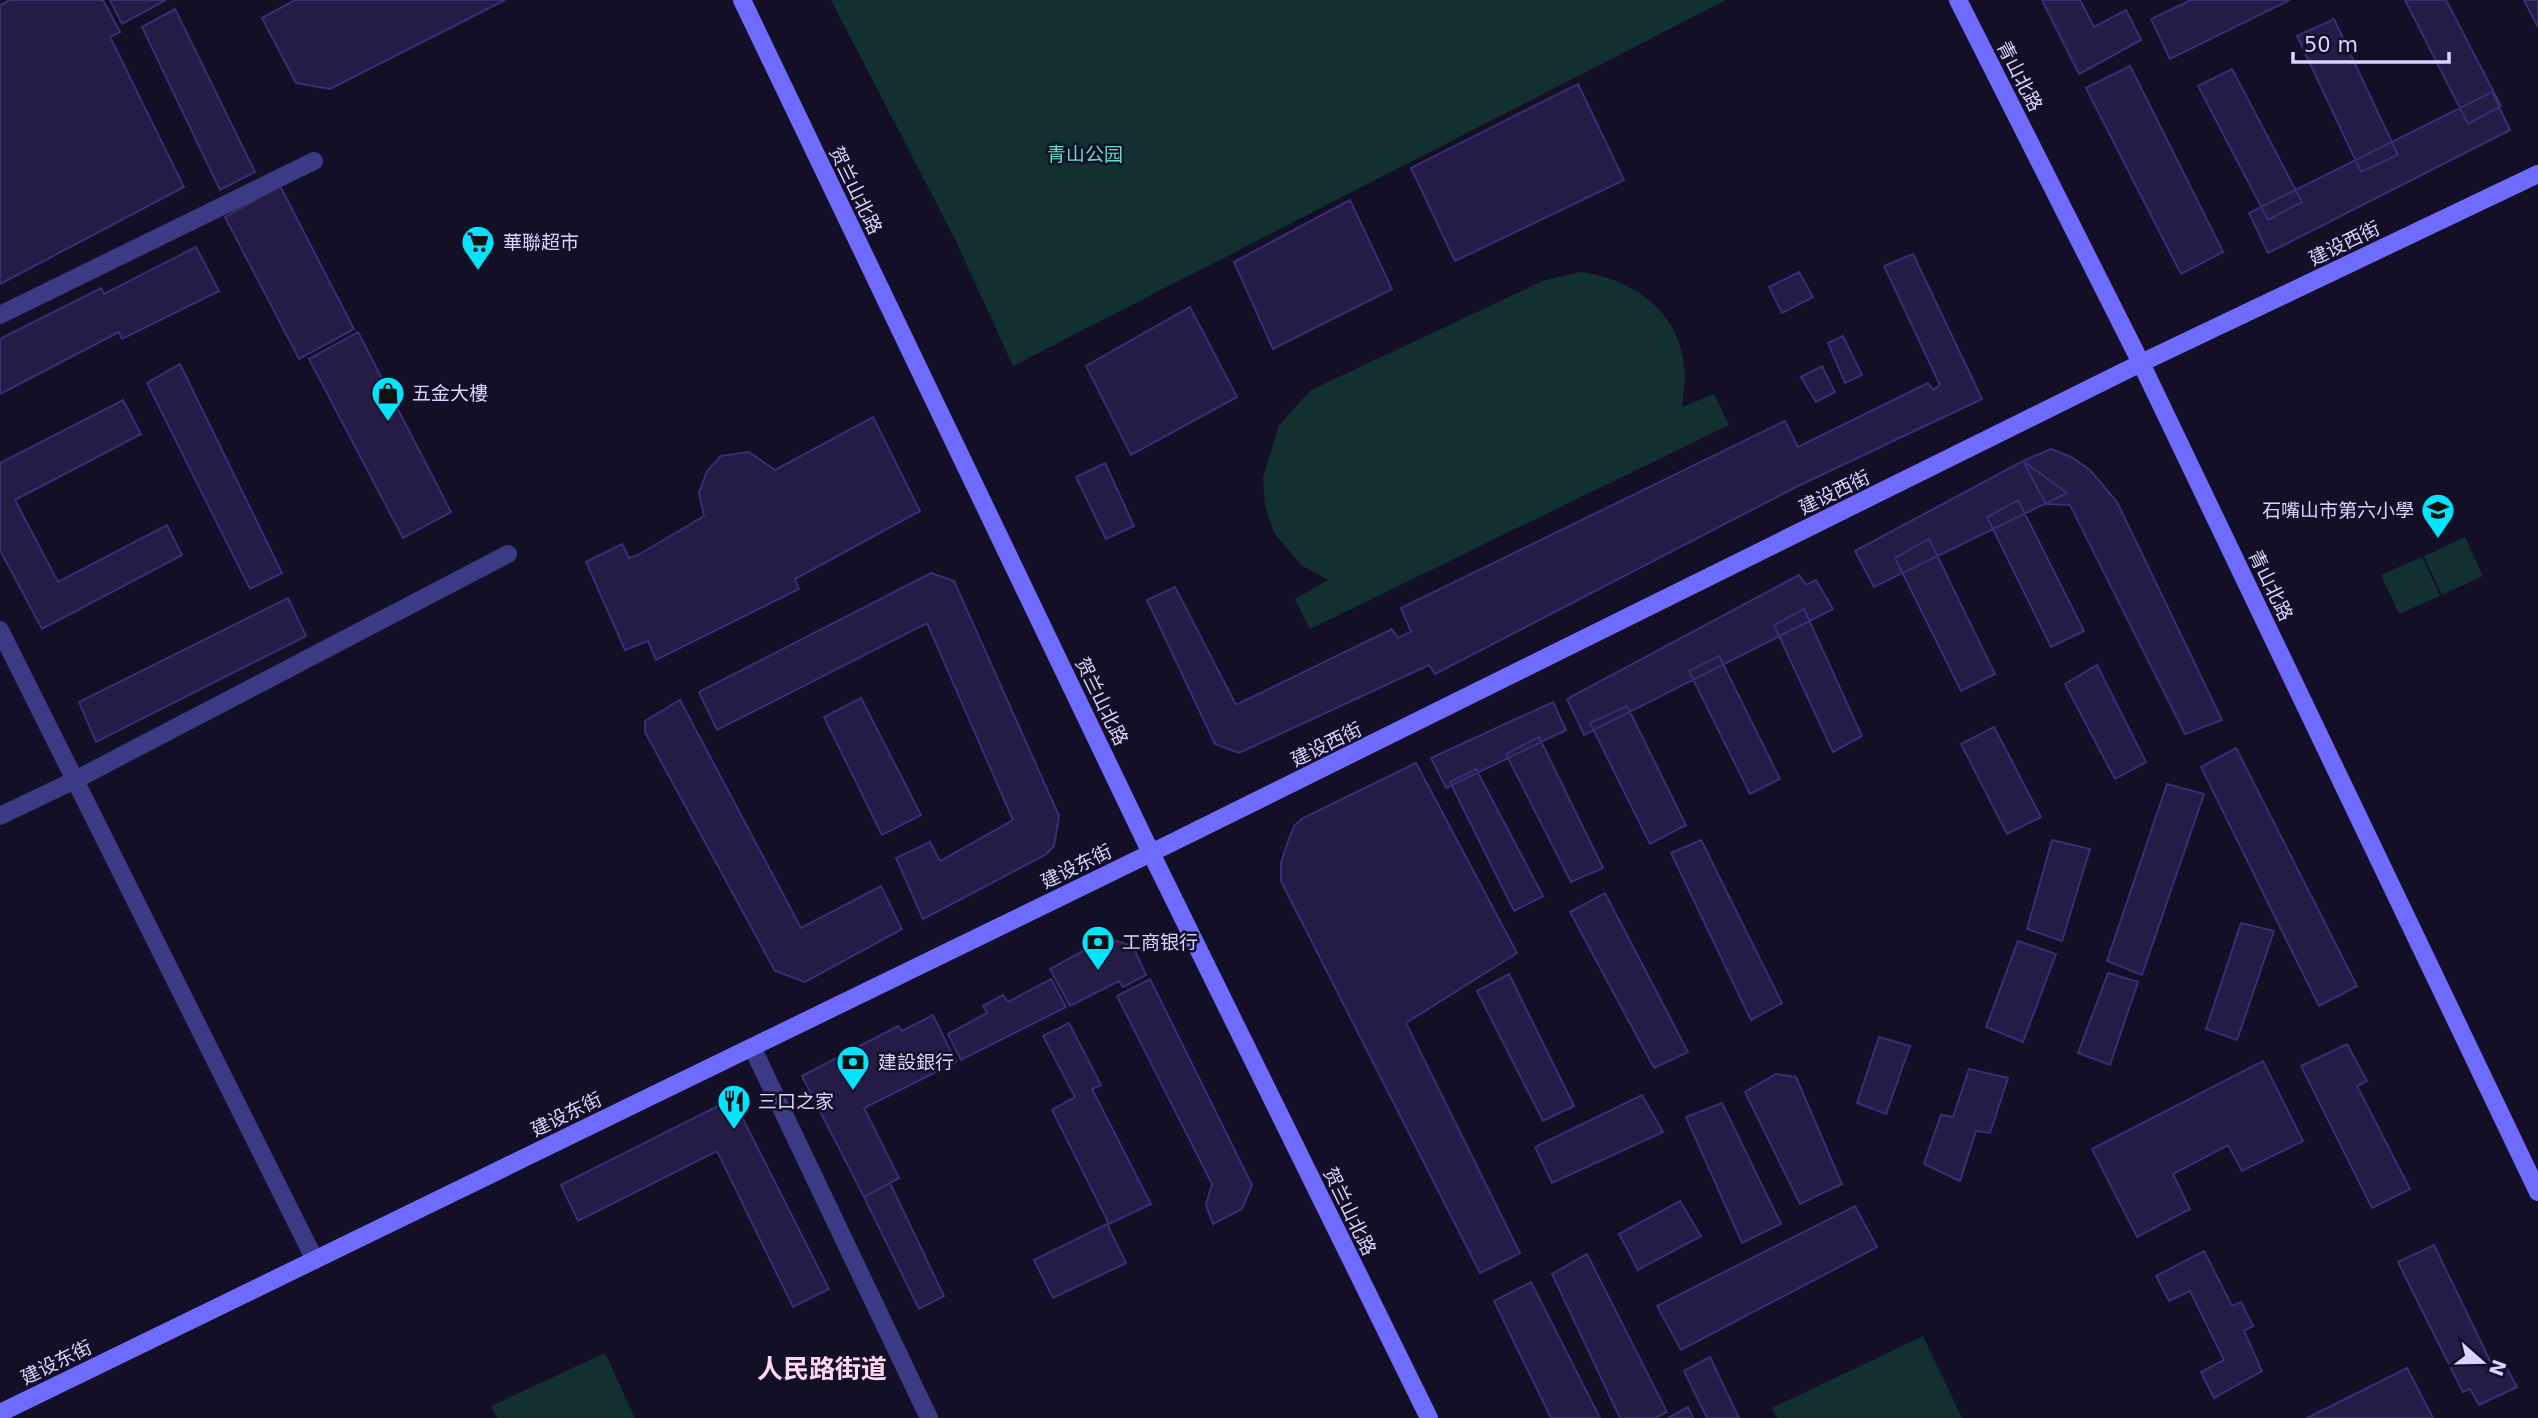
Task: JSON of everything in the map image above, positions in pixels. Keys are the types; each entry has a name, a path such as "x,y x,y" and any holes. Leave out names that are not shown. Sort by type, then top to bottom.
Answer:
{"main road":[{"name":"贺兰山北路","path":"742,0 1151,853 1429,1418"},
{"name":"青山北路","path":"1958,0 2141,363 2538,1192"},
{"name":"建设西街","path":"1151,853 2141,363 2538,174"},
{"name":"建设东街","path":"0,1413 1151,853"}],"street":[{"path":"0,315 314,161"},
{"path":"0,816 75,780 508,554"},
{"path":"0,630 315,1260"},
{"path":"752,1047 929,1418"}],"green space":[{"name":"青山公园","path":"831,0 1726,0 1013,366 955,239"},
{"path":"1581,272 1620,283 1652,303 1675,333 1682,352 1685,374 1682,407 1714,394 1729,425 1310,629 1295,599 1328,580 1301,565 1274,533 1265,506 1263,477 1279,425 1311,390 1545,280"},
{"path":"2465,537 2483,576 2442,595 2424,556"},
{"path":"2422,557 2440,596 2399,614 2381,575"},
{"path":"1923,1336 1962,1418 1777,1418 1772,1408"},
{"path":"605,1353 635,1418 497,1418 491,1406"}],"building":[{"path":"10,0 103,0 120,32 110,37 184,187 0,284 0,5"},
{"path":"110,0 166,0 122,24"},
{"path":"295,0 505,0 330,89 296,83 262,18"},
{"path":"2042,0 2080,0 2094,27 2126,10 2141,40 2079,74"},
{"path":"2191,0 2290,0 2170,59 2151,19"},
{"path":"2405,0 2446,0 2501,106 2468,124"},
{"path":"2524,0 2538,0 2538,27"},
{"path":"175,9 255,172 220,190 142,27"},
{"path":"2334,19 2398,155 2361,172 2297,36"},
{"path":"2130,66 2223,252 2181,274 2086,88"},
{"path":"2232,69 2302,202 2268,220 2198,86"},
{"path":"1578,84 1624,180 1455,261 1411,168"},
{"path":"2492,92 2510,130 2268,253 2249,213"},
{"path":"280,186 354,329 299,359 225,217"},
{"path":"1350,200 1392,289 1273,349 1234,262"},
{"path":"196,247 219,291 122,339 119,332 0,394 0,339 101,288 104,294"},
{"path":"1913,254 1982,399 1796,487 1435,674 1429,665 1239,753 1215,744 1147,600 1175,587 1236,705 1392,629 1398,638 1411,632 1401,608 1785,421 1798,447 1928,383 1933,390 1940,385 1884,266"},
{"path":"1799,272 1813,297 1782,313 1769,287"},
{"path":"1190,307 1237,397 1131,455 1086,366"},
{"path":"358,332 451,512 403,538 309,359"},
{"path":"1843,336 1862,375 1845,383 1828,343"},
{"path":"180,364 282,573 250,589 147,383"},
{"path":"1822,366 1835,392 1816,402 1801,377"},
{"path":"123,400 141,434 15,500 58,582 167,525 182,555 42,629 0,550 0,463"},
{"path":"873,417 920,511 795,579 799,589 656,660 648,641 625,650 586,562 622,544 629,558 638,555 704,516 699,493 707,471 721,456 749,452 775,470"},
{"path":"2051,449 2071,457 2090,470 2117,502 2222,720 2185,734 2070,505 2046,504 2023,461"},
{"path":"2023,461 2067,493 1874,587 1855,551"},
{"path":"1105,463 1134,526 1106,539 1076,477"},
{"path":"2018,500 2084,631 2051,647 1987,517"},
{"path":"1929,539 1995,674 1961,691 1895,558"},
{"path":"931,573 954,581 1059,816 1054,846 1045,855 923,919 896,858 930,842 940,861 1013,820 927,623 717,730 699,692"},
{"path":"1799,575 1806,585 1816,580 1833,609 1584,735 1567,699"},
{"path":"288,598 306,636 96,742 79,702"},
{"path":"1804,609 1862,736 1833,752 1774,625"},
{"path":"1719,656 1780,779 1750,794 1689,671"},
{"path":"2097,665 2146,762 2115,779 2065,684"},
{"path":"861,698 921,815 882,835 824,717"},
{"path":"680,700 801,928 881,886 902,929 805,982 775,971 645,732 645,721"},
{"path":"1553,702 1566,730 1446,788 1431,758"},
{"path":"1627,706 1686,825 1650,844 1590,723"},
{"path":"1994,727 2041,817 2007,834 1961,744"},
{"path":"1539,737 1603,868 1571,882 1506,754"},
{"path":"2236,748 2357,986 2319,1006 2201,767"},
{"path":"1416,763 1517,953 1406,1023 1520,1253 1480,1273 1281,881 1281,863 1286,847 1294,826 1303,818"},
{"path":"1476,769 1543,896 1514,911 1450,782"},
{"path":"2167,784 2204,794 2142,975 2107,961"},
{"path":"1701,840 1782,1003 1751,1020 1671,853"},
{"path":"2052,840 2090,849 2062,941 2027,929"},
{"path":"1605,893 1688,1052 1654,1068 1570,912"},
{"path":"2241,923 2274,931 2237,1040 2206,1029"},
{"name":"工商银行","path":"1107,938 1133,946 1146,975 1123,987 1119,981 1070,1006 1050,969"},
{"path":"2018,941 2056,954 2023,1042 1986,1027"},
{"path":"2108,973 2138,982 2110,1065 2078,1053"},
{"path":"1509,974 1574,1106 1543,1121 1477,991"},
{"path":"1051,979 1066,1007 961,1060 948,1034 987,1013 983,1006 1003,995 1008,1002"},
{"path":"1150,979 1252,1185 1242,1209 1213,1224 1206,1205 1212,1184 1117,996"},
{"name":"建設銀行","path":"933,1015 956,1062 864,1108 899,1178 864,1197 802,1076 898,1026 902,1031"},
{"path":"1069,1023 1101,1085 1092,1089 1151,1204 1109,1224 1052,1110 1075,1097 1043,1036"},
{"path":"1879,1037 1910,1046 1886,1114 1857,1103"},
{"path":"2347,1044 2367,1081 2357,1086 2410,1189 2372,1208 2301,1066"},
{"path":"2263,1061 2303,1141 2242,1171 2228,1145 2173,1174 2190,1209 2137,1237 2092,1149"},
{"path":"1969,1069 2008,1078 1990,1133 1976,1131 1960,1181 1924,1164 1941,1115 1953,1117"},
{"path":"1776,1074 1796,1077 1842,1184 1800,1204 1745,1092"},
{"path":"1642,1095 1663,1132 1552,1183 1535,1147"},
{"path":"732,1103 739,1111 829,1289 793,1307 717,1151 578,1221 561,1185 720,1105"},
{"path":"1722,1103 1781,1224 1742,1243 1686,1117"},
{"path":"890,1183 944,1296 919,1309 864,1197"},
{"path":"1680,1201 1701,1236 1638,1270 1619,1234"},
{"path":"1855,1206 1877,1247 1681,1350 1657,1306"},
{"path":"1107,1224 1126,1263 1053,1298 1034,1260"},
{"path":"2434,1245 2494,1369 2505,1365 2517,1387 2479,1405 2470,1389 2463,1392 2398,1262"},
{"path":"2204,1251 2232,1306 2241,1302 2253,1326 2244,1331 2262,1371 2214,1398 2201,1372 2224,1360 2190,1291 2169,1301 2156,1276"},
{"path":"1587,1254 1667,1412 1655,1418 1620,1418 1552,1274"},
{"path":"1531,1282 1600,1418 1551,1418 1494,1301"},
{"path":"1710,1357 1739,1418 1707,1418 1684,1371"},
{"path":"2407,1368 2433,1418 2307,1418"},
{"path":"1688,1407 1693,1418 1668,1418"}],"place":[{"name":"華聯超市","path":"478,272"},
{"name":"五金大樓","path":"388,423"},
{"name":"石嘴山市第六小學","path":"2438,540"},
{"name":"工商银行","path":"1098,972"},
{"name":"建設銀行","path":"853,1092"},
{"name":"三口之家","path":"734,1131"}],"district":[{"name":"人民路街道","path":"822,1369"}]}
